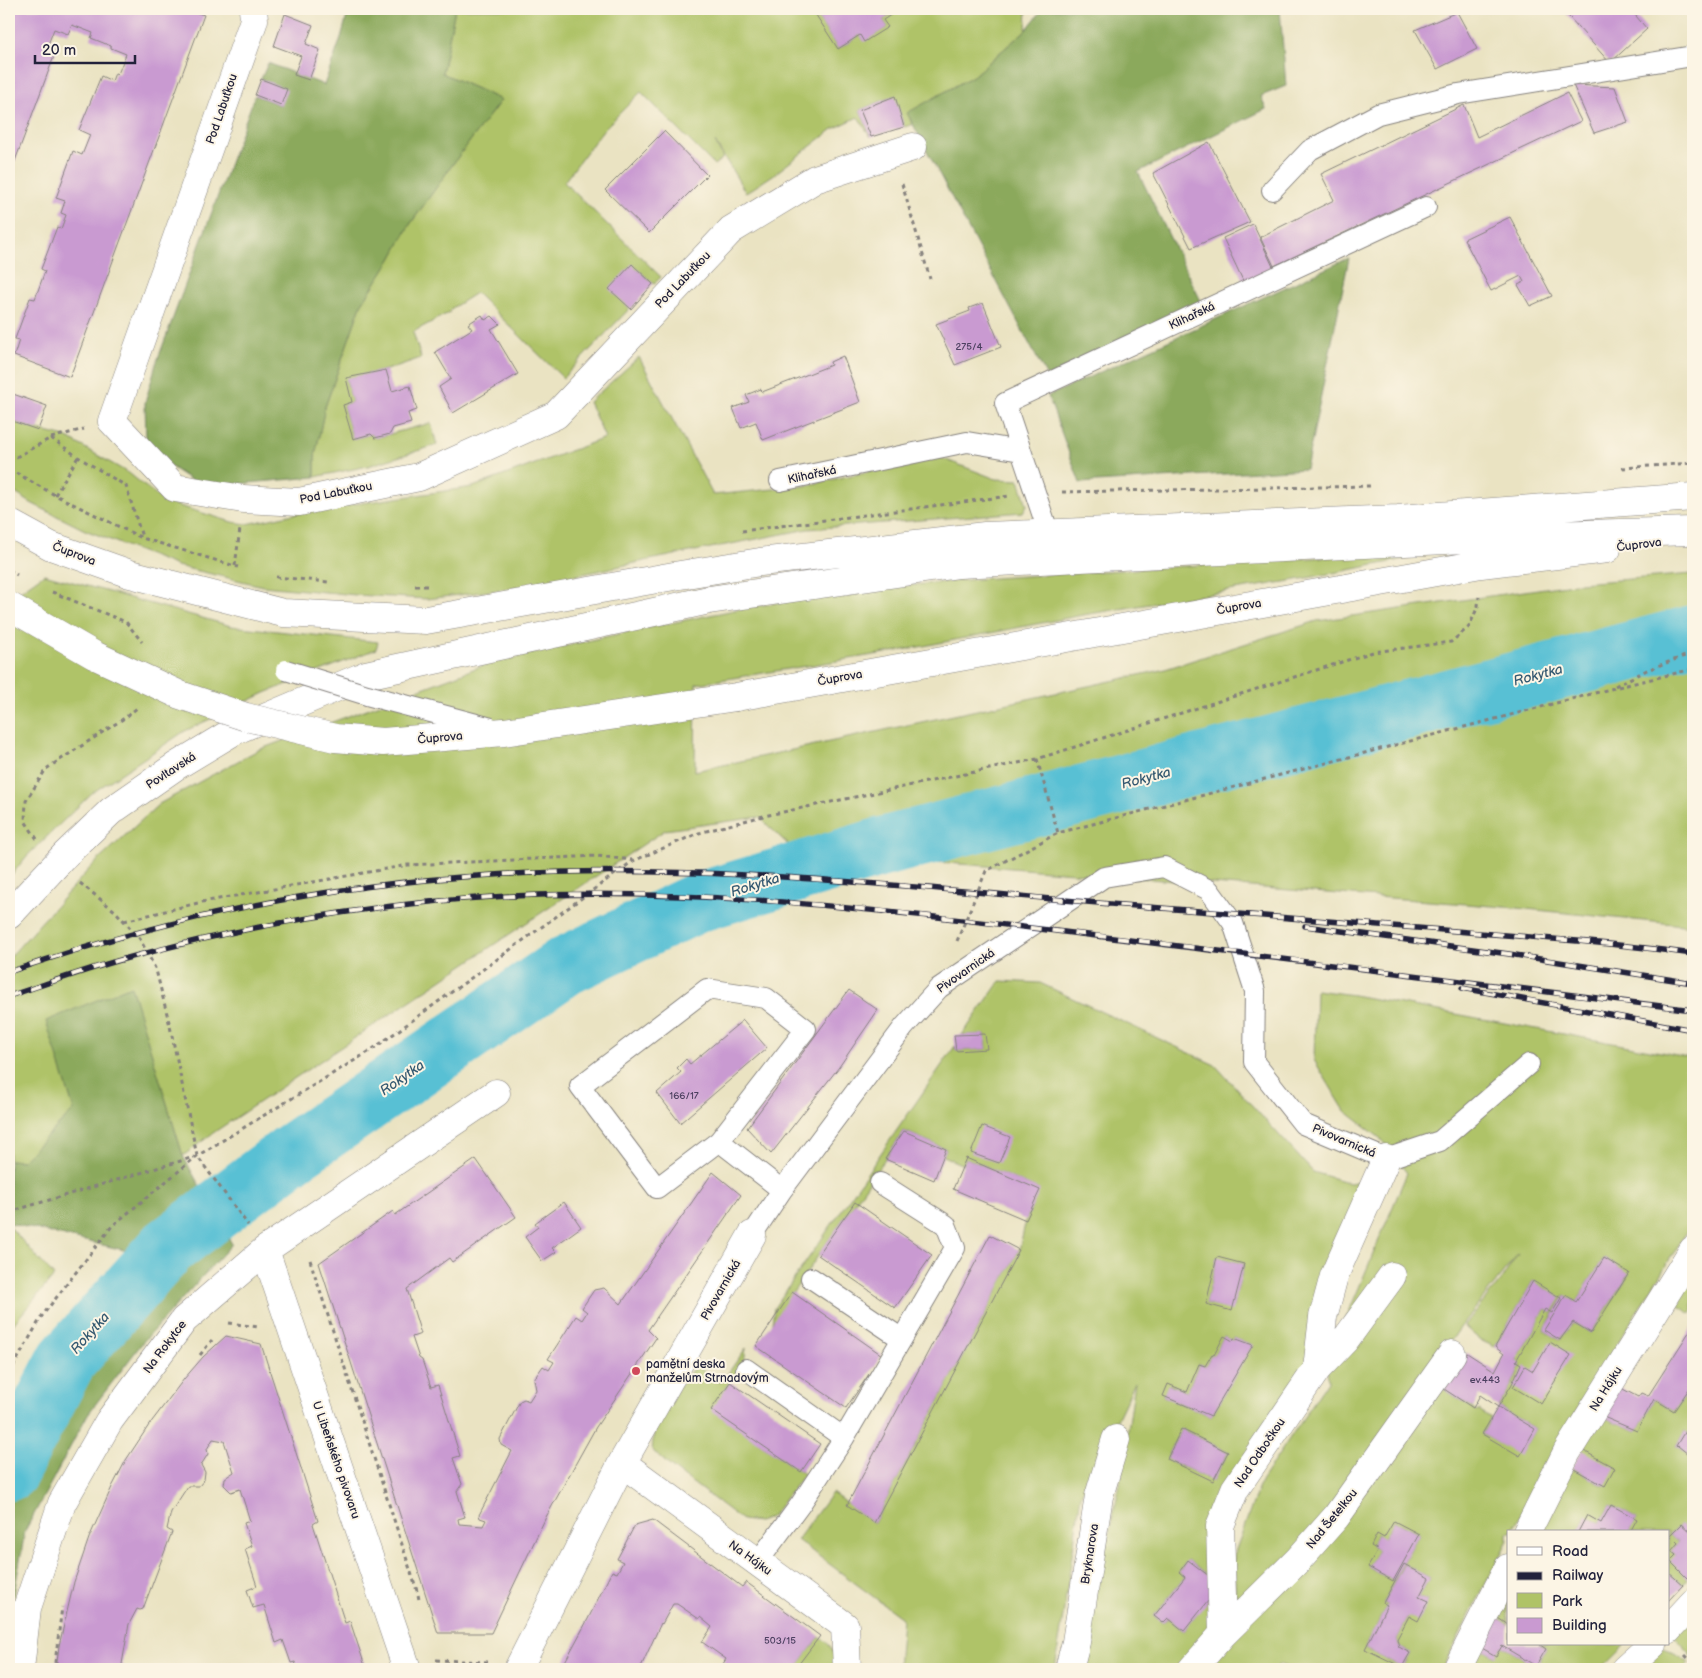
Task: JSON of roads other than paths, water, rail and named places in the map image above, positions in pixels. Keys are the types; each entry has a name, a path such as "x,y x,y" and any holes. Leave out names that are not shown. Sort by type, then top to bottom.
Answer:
{"main road":[{"name":"Pod Labuťkou","path":"253,9 254,20 112,421 175,488 243,499 298,502 419,477 556,415 731,230 815,179 903,150"},
{"name":"Čuprova","path":"9,523 51,546 130,574 283,613 426,620 760,562 985,536 1398,519 1693,497"},
{"name":"Čuprova","path":"366,675 709,600 959,564 1549,535 1693,530"},
{"name":"Čuprova","path":"9,606 94,656 180,695 246,717 335,738 383,742 504,732 736,697 1481,564 1693,539"},
{"name":"Čuprova","path":"366,675 674,576"},
{"name":"Povltavská","path":"9,915 66,854 111,812 176,766 234,731 366,675"},
{"name":"Na Rokytce","path":"20,1669 26,1608 62,1503 109,1421 184,1320 258,1240 496,1093"},
{"name":"Nad Odbočkou","path":"1317,1369 1323,1316 1334,1276 1386,1159"},
{"name":"Pivovarnická","path":"506,1666 752,1235"},
{"name":"U Libeňského pivovaru","path":"258,1240 407,1669"},
{"name":"Na Hájku","path":"1528,1530 1567,1452 1693,1250"},
{"name":"Nad Odbočkou","path":"1223,1634 1220,1526 1235,1489 1317,1369 1345,1340 1392,1276"},
{"name":"Nad Šetelkou","path":"1192,1669 1223,1634 1298,1560 1336,1517 1452,1354"},
{"name":"Bryknarova","path":"1069,1669 1076,1642 1099,1496 1116,1439"},
{"name":"Na Hájku","path":"622,1463 845,1626 847,1669"},
{"path":"1457,1669 1507,1570"},
{"path":"1670,1628 1693,1603"},
{"path":"1625,1669 1651,1646"}],"lane":[{"path":"1272,190 1310,150 1378,114 1458,94 1693,56"},
{"name":"Klihařská","path":"1049,534 1005,403 1426,206"},
{"name":"Klihařská","path":"780,481 967,442 1021,451"},
{"path":"286,670 504,732"},
{"name":"Pivovarnická","path":"752,1235 782,1190 904,1027 938,988 1104,877 1164,867 1209,890 1233,923 1255,991 1254,1062 1303,1124 1386,1159 1440,1141 1529,1064"},
{"path":"707,990 766,998 806,1029 719,1141 657,1188 580,1086 707,990"},
{"path":"719,1141 782,1190"},
{"path":"758,1563 800,1505 844,1438 955,1248 946,1225 880,1183"},
{"path":"811,1278 902,1339"},
{"path":"746,1369 844,1438"}],"waterway":[{"name":"Rokytka","path":"9,1471 67,1360 168,1247 291,1154 565,966 699,902 882,847 1693,635"}],"railway":[{"path":"9,972 127,935 187,920 308,895 431,880 572,872 730,874 808,879 1529,937 1693,954"},
{"path":"9,996 139,955 227,934 315,917 448,900 563,894 632,894 771,901 910,914 1209,949 1693,1010"},
{"path":"1305,926 1509,954 1693,983"},
{"path":"1462,988 1693,1030"}],"place":[{"name":"pamětní deska manželům Strnadovým","path":"636,1371"}]}
